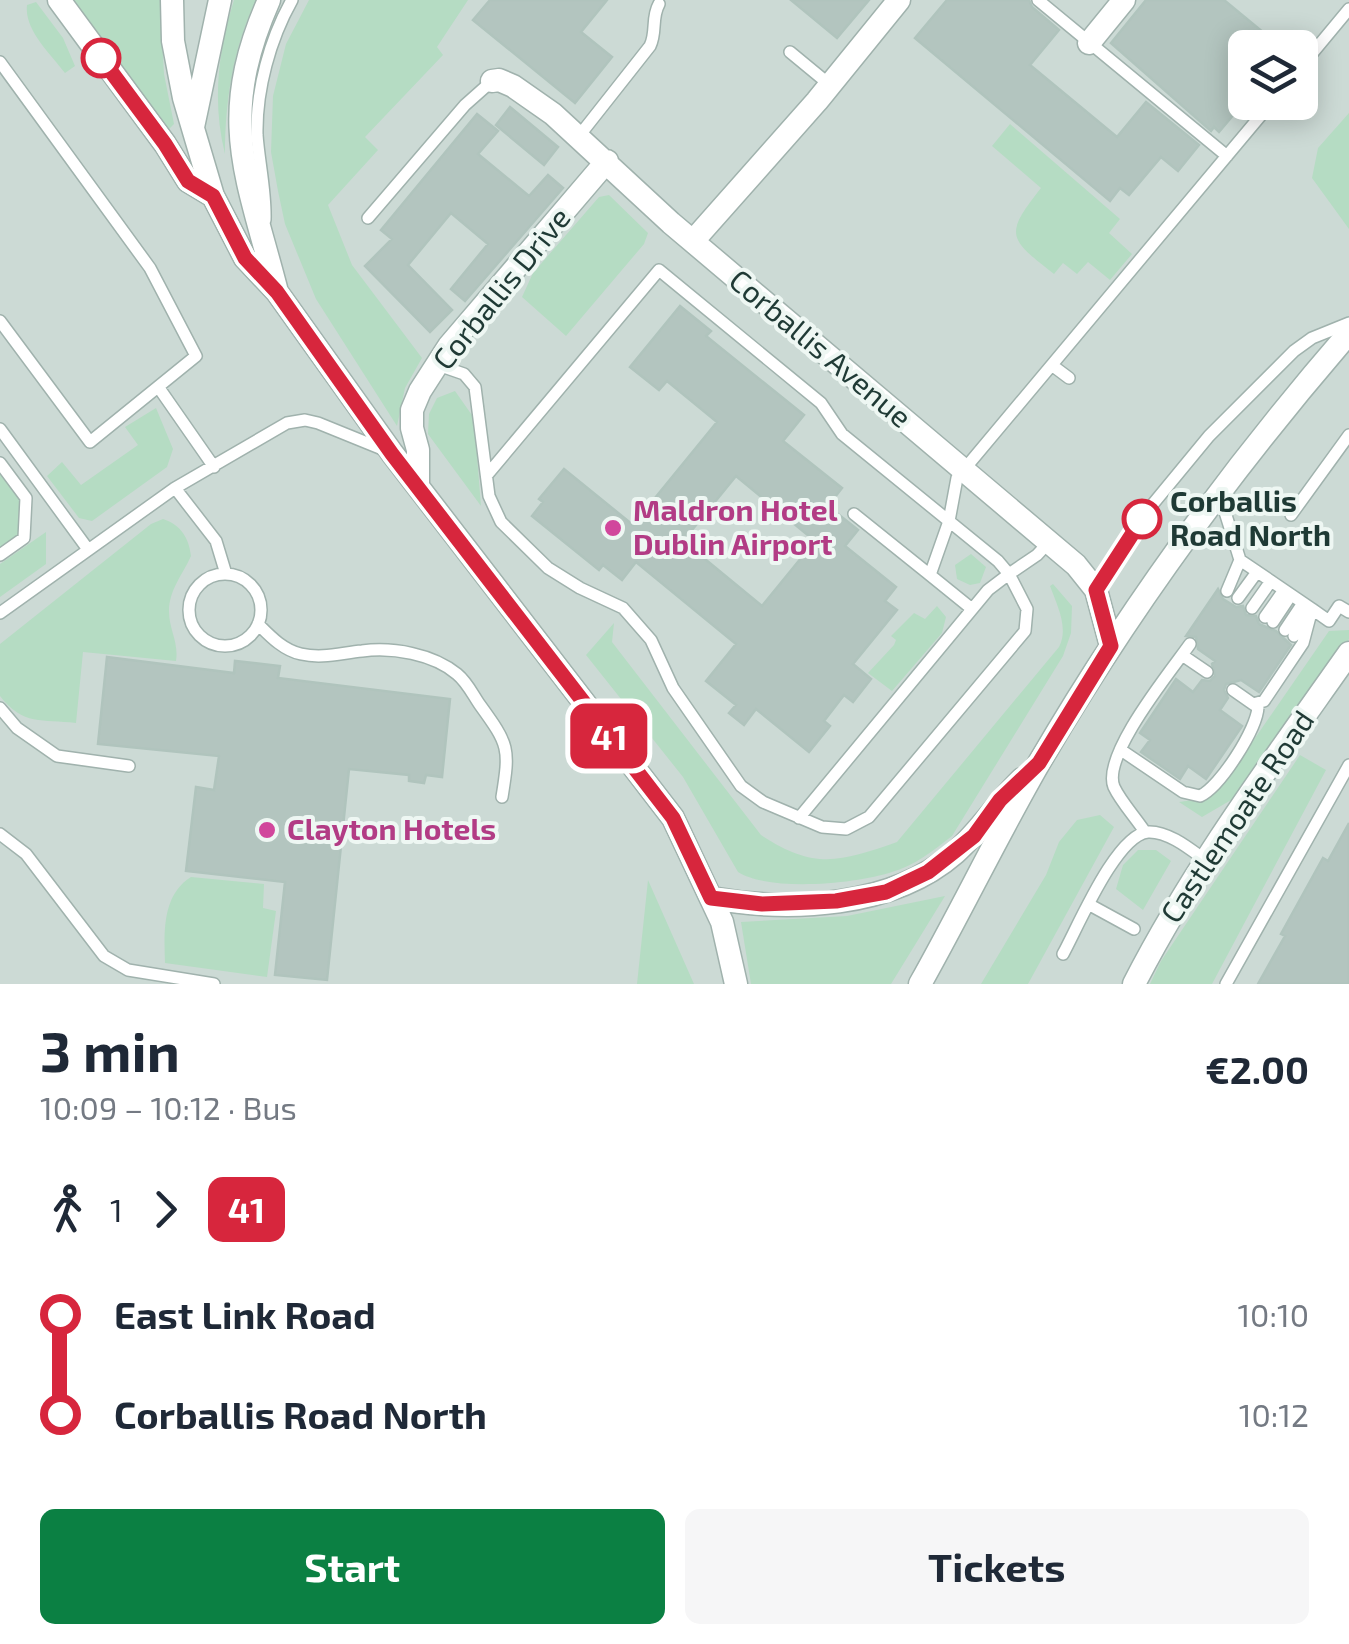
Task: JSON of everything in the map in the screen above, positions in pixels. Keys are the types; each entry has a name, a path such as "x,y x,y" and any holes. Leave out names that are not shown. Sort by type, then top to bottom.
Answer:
{"street":[{"path":"59,0 188,181 213,196"},
{"path":"172,0 173,42 193,127 213,196 245,258 277,292 392,454 673,818 722,922 736,984"},
{"path":"193,127 220,0"},
{"path":"270,0 250,51 239,121 248,192 277,292"},
{"path":"693,241 899,0"},
{"path":"1089,43 1124,0"},
{"name":"Corballis Avenue","path":"492,81 513,86 579,136 693,241 1076,565 1096,590 1111,646"},
{"name":"Corballis Drive","path":"418,483 412,410 420,391 450,346 607,161"},
{"path":"920,984 1039,763 1111,646 1218,492 1349,333"},
{"name":"Castlemoate Road","path":"1134,984 1168,916 1349,654"},
{"path":"711,898 762,904 836,901 886,892 928,872 962,846 1000,800 1039,763"}],"lane":[{"path":"264,239 266,206 257,129 260,100 271,51 292,0"},
{"path":"1038,0 1227,156"},
{"path":"579,136 650,46 659,4"},
{"path":"1318,46 1349,9"},
{"path":"790,52 830,85"},
{"path":"0,62 150,268 196,356 90,442 0,320"},
{"path":"368,218 466,105 492,81"},
{"path":"930,575 949,522 957,478 1257,120"},
{"path":"438,366 464,374 475,388 486,475 489,496 501,522 548,568 624,608 651,640 672,688 741,786 763,802 822,827 846,829 869,817 1025,631 1027,608 998,561 842,434 821,403 659,270 486,475"},
{"path":"1096,590 1148,510 1209,436 1294,351 1312,338 1349,323"},
{"path":"1053,366 1069,378"},
{"path":"159,388 214,468"},
{"path":"0,613 175,488 286,423 306,420 330,427 392,454"},
{"path":"0,429 87,548"},
{"path":"1291,516 1349,436"},
{"path":"1321,472 1349,451"},
{"path":"0,463 26,498 24,538 0,556"},
{"path":"175,488 216,541 226,574"},
{"path":"1218,492 1240,560 1233,595 1257,572"},
{"path":"854,514 972,608"},
{"path":"799,818 988,590 1050,542"},
{"path":"1240,560 1329,621 1344,609 1349,593"},
{"path":"214,575 237,576 255,590 260,601 258,624 243,641 220,645 208,642 192,624 189,613 195,590 214,575"},
{"path":"1252,608 1271,581"},
{"path":"1269,619 1288,592"},
{"path":"1289,633 1307,606"},
{"path":"1121,750 1183,792 1200,796 1216,784 1258,720 1258,708 1247,694 1264,701 1303,642 1307,606"},
{"path":"258,624 288,650 303,655 334,656 368,650 410,653 439,662 460,676 504,737 508,755 502,797"},
{"path":"1205,860 1185,845 1145,832 1113,785 1112,767 1130,730 1191,650 1206,666"},
{"path":"0,708 17,728 57,756 129,766"},
{"path":"1226,984 1349,765"},
{"path":"1063,954 1124,844 1145,832"},
{"path":"0,834 26,854 115,965 214,984"},
{"path":"1090,905 1134,929"}],"shaded area":[{"path":"0,0 1349,0 1349,984 0,984"}],"green space":[{"path":"73,0 160,0 164,74 174,124 169,129"},
{"path":"234,0 256,0 241,37 232,76 225,154 219,77"},
{"path":"309,0 468,0 437,47 443,55 365,137 378,150 328,205 352,265 422,358 405,388 397,426 316,299 285,224 278,191 271,152 273,96 286,44"},
{"path":"36,2 63,38 75,66 65,73 30,24 27,5"},
{"path":"1349,113 1349,229 1312,178 1318,148"},
{"path":"1010,124 1120,219 1109,233 1132,254 1110,280 1088,262 1077,274 1063,263 1054,274 1020,243 1017,226 1041,188 992,146"},
{"path":"609,195 648,233 644,244 566,336 522,297 533,273 599,197"},
{"path":"455,391 474,418 481,506 428,434 429,414 437,398"},
{"path":"156,408 173,449 167,467 92,521 79,518 47,476 62,462 81,485 138,445 125,427"},
{"path":"0,472 21,500 20,536 0,551"},
{"path":"163,519 183,533 191,556 170,603 176,661 83,652 76,723 25,717 8,706 0,696 0,644 151,524"},
{"path":"46,532 46,564 0,597 0,564"},
{"path":"971,554 986,567 980,583 970,585 957,579 955,565"},
{"path":"1053,584 1072,606 1071,633 1063,656 952,836 908,866 857,880 791,884 738,872 683,777 586,655 614,623 612,642 761,835 797,854 843,858 897,842 1059,647 1062,624 1050,586"},
{"path":"937,606 946,617 942,633 892,691 868,673 894,645 896,640 891,636 914,613 925,619"},
{"path":"1349,630 1349,639 1238,796 1202,817 1179,802 1207,798 1224,783 1329,631"},
{"path":"1300,755 1326,770 1212,984 1150,984 1161,961"},
{"path":"1100,815 1114,827 1028,984 981,984 1046,875 1059,842 1077,820"},
{"path":"1138,850 1156,850 1171,861 1143,910 1116,889 1123,865"},
{"path":"191,877 264,884 263,908 276,911 267,977 165,963 165,927 170,904"},
{"path":"648,880 694,984 637,984"},
{"path":"945,896 891,984 751,984 741,922 847,916"}],"building":[{"path":"490,0 607,0 581,32 612,57 575,103 473,20"},
{"path":"791,0 869,0 837,38"},
{"path":"947,0 1029,0 1059,30 1030,65 1117,137 1146,102 1199,145 1178,171 1161,157 1129,195 1120,188 1110,201 915,38"},
{"path":"1146,0 1224,0 1260,30 1228,30 1229,120 1219,132 1214,127 1211,131 1111,43"},
{"path":"510,107 558,147 544,165 496,125"},
{"path":"477,114 498,131 478,154 529,196 548,175 563,188 465,301 451,289 488,244 451,213 408,265 452,310 430,332 365,266 392,239 381,230"},
{"name":"Maldron Hotel Dublin Airport","path":"680,306 711,331 706,336 804,415 783,441 842,488 828,506 858,530 845,546 896,587 885,601 897,610 853,664 871,679 853,702 844,695 824,721 830,726 809,752 756,709 744,725 729,713 736,705 706,681 736,644 636,562 622,580 603,565 599,570 532,516 543,502 539,499 564,469 633,525 717,422 667,381 659,390 630,367","holes":["736,476 815,541 762,606 683,541"]},
{"path":"1218,589 1223,599 1236,607 1243,606 1246,615 1256,616 1259,624 1276,631 1291,645 1259,692 1241,680 1226,684 1228,698 1220,710 1242,726 1206,779 1188,766 1180,779 1141,752 1150,740 1140,733 1176,679 1193,692 1202,680 1210,681 1215,676 1215,661 1198,649 1196,637 1186,636"},
{"name":"Clayton Hotels","path":"107,657 234,673 235,661 280,666 278,678 450,699 442,777 426,775 424,783 409,781 409,775 349,769 327,980 275,975 285,882 186,871 196,787 214,790 219,756 98,744"},
{"path":"1349,823 1349,984 1258,984 1323,858 1328,861"}],"bus line":[{"name":"41","path":"101,58 188,181 213,196 245,258 277,292 392,454 673,818 711,898 762,904 836,901 886,892 928,872 974,836 1000,800 1039,763 1111,646 1096,590 1142,519"}],"place":[{"name":"Corballis Road North","path":"1142,519"},
{"name":"Maldron Hotel Dublin Airport","path":"613,528"},
{"name":"Clayton Hotels","path":"267,830"}]}
